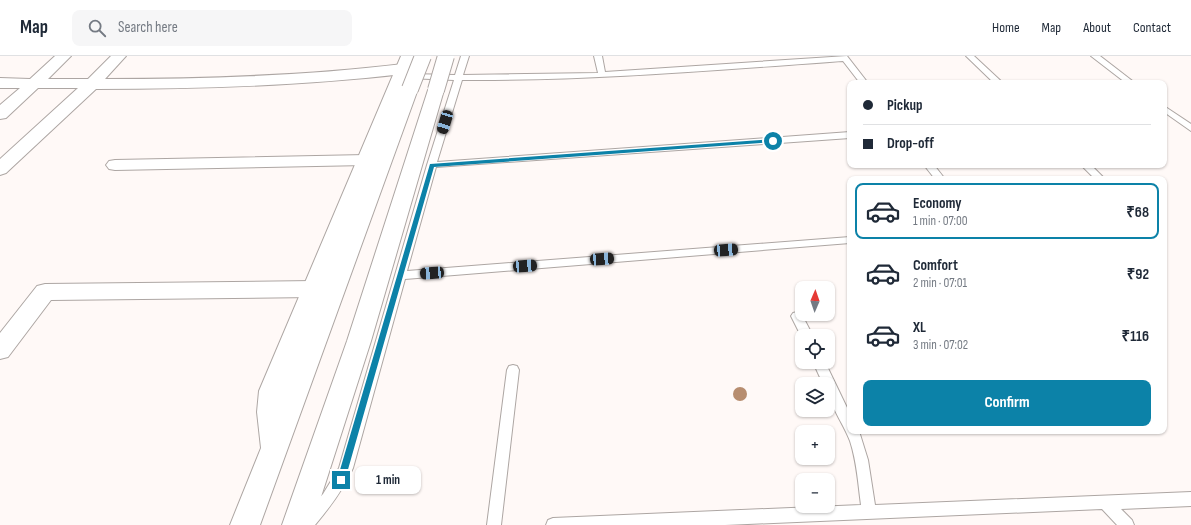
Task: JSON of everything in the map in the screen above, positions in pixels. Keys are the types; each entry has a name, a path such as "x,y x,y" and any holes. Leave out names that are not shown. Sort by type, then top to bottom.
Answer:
{"street":[{"path":"0,114 64,56"},
{"path":"0,169 92,84 119,56"},
{"path":"274,449 269,417 269,403 272,391 366,160 405,73 423,56"},
{"path":"297,525 359,341 446,56"},
{"path":"0,83 178,84 405,73"},
{"path":"245,525 274,449 405,73"},
{"path":"115,165 366,160"},
{"path":"0,350 44,292 314,288"}],"lane":[{"path":"305,525 334,492 341,480 465,56"},
{"path":"598,56 602,74"},
{"path":"970,56 996,80"},
{"path":"1095,56 1127,80"},
{"path":"405,73 458,79 602,74 724,64 844,57 862,80"},
{"path":"1167,111 1191,128"},
{"path":"432,165 847,136"},
{"path":"931,168 938,176"},
{"path":"1089,168 1097,176"},
{"path":"401,275 847,240"},
{"path":"822,369 847,422"},
{"path":"494,525 513,370"},
{"path":"853,434 859,446 864,468 869,511"},
{"path":"553,525 1191,499"},
{"path":"1106,503 1126,525"}],"route":[{"path":"341,480 346,468 432,165 773,141"}]}
